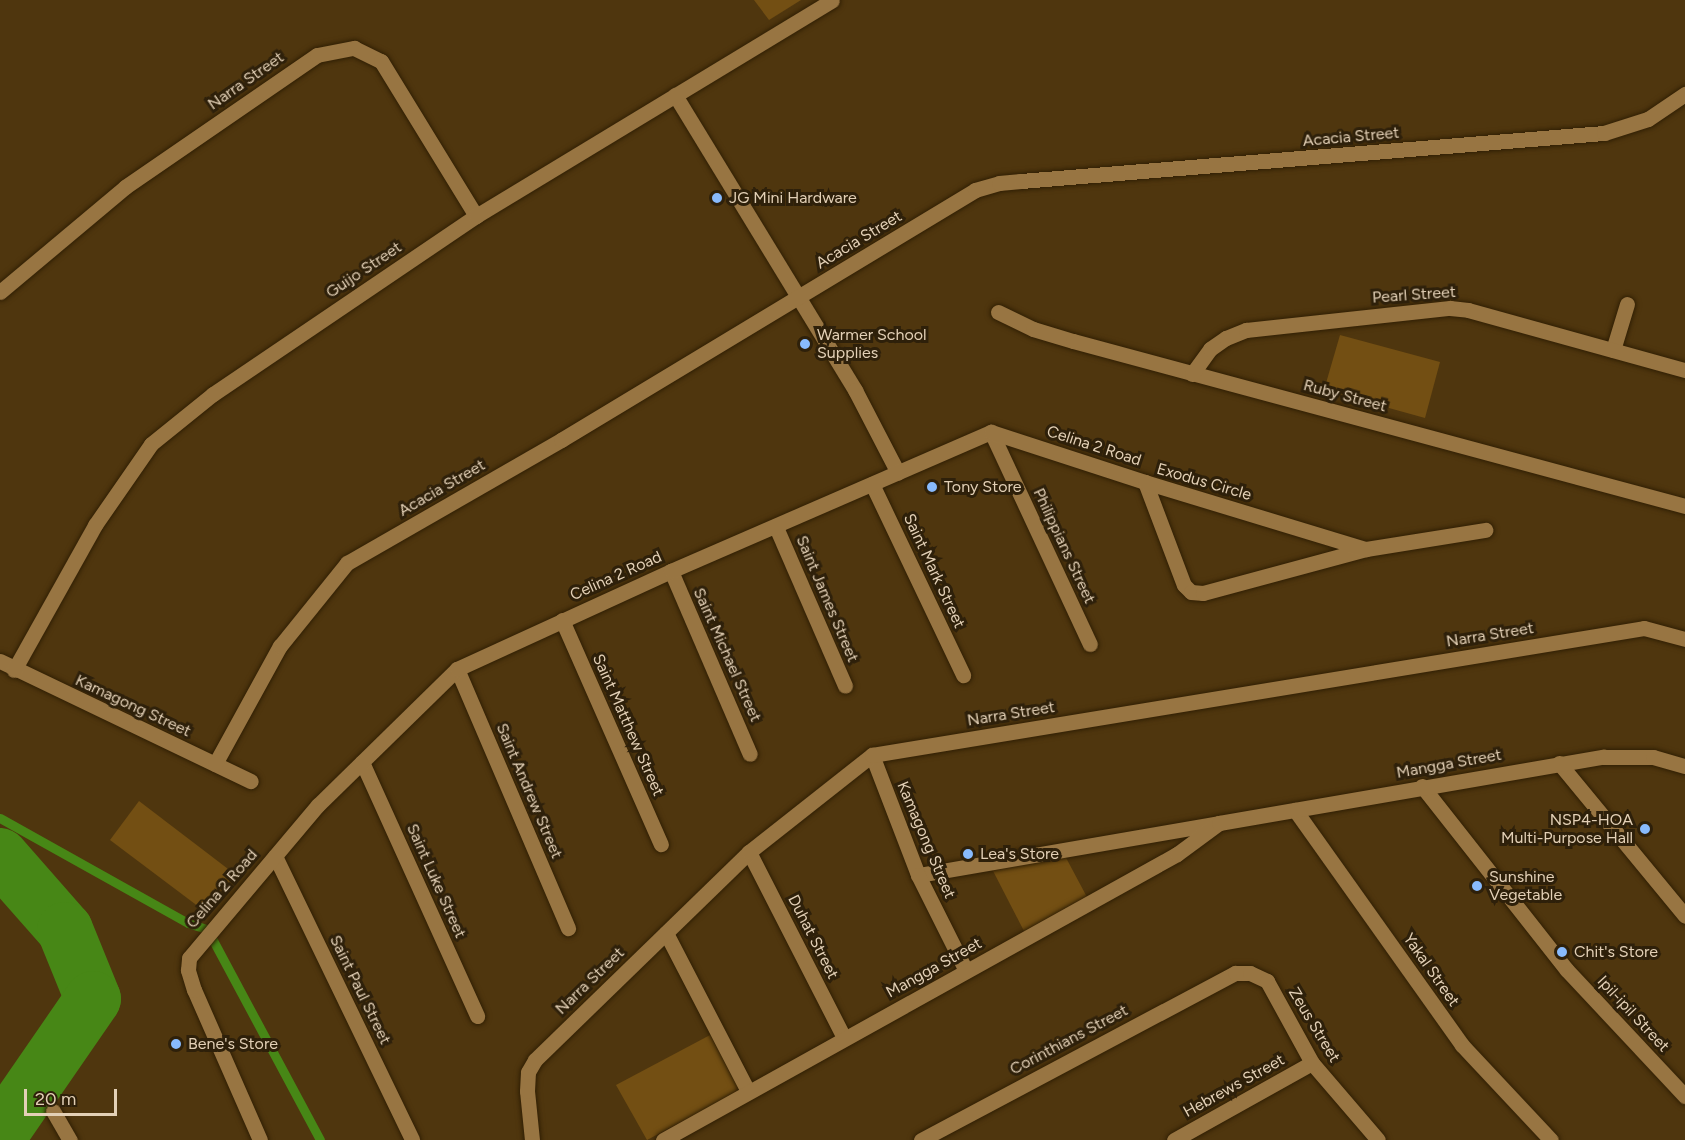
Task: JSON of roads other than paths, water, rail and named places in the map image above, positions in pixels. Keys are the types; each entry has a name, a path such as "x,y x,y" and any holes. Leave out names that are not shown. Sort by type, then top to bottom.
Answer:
{"street":[{"name":"Guijo Street","path":"14,670 95,525 152,444 213,394 476,216 832,0"},
{"name":"Narra Street","path":"0,292 125,187 317,54 354,48 381,61 476,216"},
{"name":"Acacia Street","path":"215,764 280,646 347,563 561,440 975,190 999,183 1604,133 1648,119 1685,94"},
{"path":"675,95 855,390 898,473"},
{"path":"1613,350 1628,304"},
{"name":"Pearl Street","path":"1192,374 1210,349 1226,338 1246,330 1450,308 1468,310 1685,370"},
{"name":"Ruby Street","path":"998,312 1033,329 1192,374 1684,502"},
{"name":"Celina 2 Road","path":"260,1140 216,1042 188,970 189,958 318,805 457,669 671,571 991,432 1145,482"},
{"name":"Philippians Street","path":"991,432 1090,644"},
{"name":"Exodus Circle","path":"1145,482 1184,585 1191,591 1203,593 1366,549 1485,530"},
{"name":"Exodus Circle","path":"1145,482 1366,549"},
{"name":"Saint Mark Street","path":"872,484 963,675"},
{"name":"Saint James Street","path":"776,526 845,686"},
{"name":"Saint Michael Street","path":"671,571 750,754"},
{"name":"Saint Matthew Street","path":"562,620 661,844"},
{"name":"Narra Street","path":"532,1140 527,1091 528,1072 535,1060 749,852 872,755 1644,628 1685,639"},
{"name":"Kamagong Street","path":"0,661 14,670 251,781"},
{"name":"Saint Andrew Street","path":"457,669 568,928"},
{"name":"Kamagong Street","path":"872,755 918,875 966,971"},
{"name":"Mangga Street","path":"918,875 1559,763 1638,755 1685,766"},
{"name":"Saint Luke Street","path":"362,762 477,1016"},
{"path":"1559,763 1685,916"},
{"name":"Ipil-ipil Street","path":"1422,786 1567,970 1685,1096"},
{"name":"Yakal Street","path":"1295,810 1462,1045 1551,1140"},
{"name":"Mangga Street","path":"663,1140 1177,854 1219,823"},
{"name":"Duhat Street","path":"749,852 844,1038"},
{"name":"Saint Paul Street","path":"276,856 412,1140"},
{"path":"666,933 748,1091"},
{"name":"Zeus Street","path":"1235,973 1250,973 1267,981 1312,1063 1378,1140"},
{"name":"Corinthians Street","path":"921,1140 1235,973"},
{"name":"Hebrews Street","path":"1174,1140 1312,1063"},
{"path":"53,1111 70,1140"}],"waterway":[{"path":"0,818 188,923 207,929 320,1140"},
{"path":"0,856 65,930 93,999 0,1134"}],"place":[{"name":"JG Mini Hardware","path":"717,198"},
{"name":"Warmer School Supplies","path":"805,344"},
{"name":"Tony Store","path":"932,487"},
{"name":"NSP4-HOA Multi-Purpose Hall","path":"1645,829"},
{"name":"Lea's Store","path":"968,854"},
{"name":"Sunshine Vegetable","path":"1477,886"},
{"name":"Chit's Store","path":"1562,952"},
{"name":"Bene's Store","path":"176,1044"}]}
